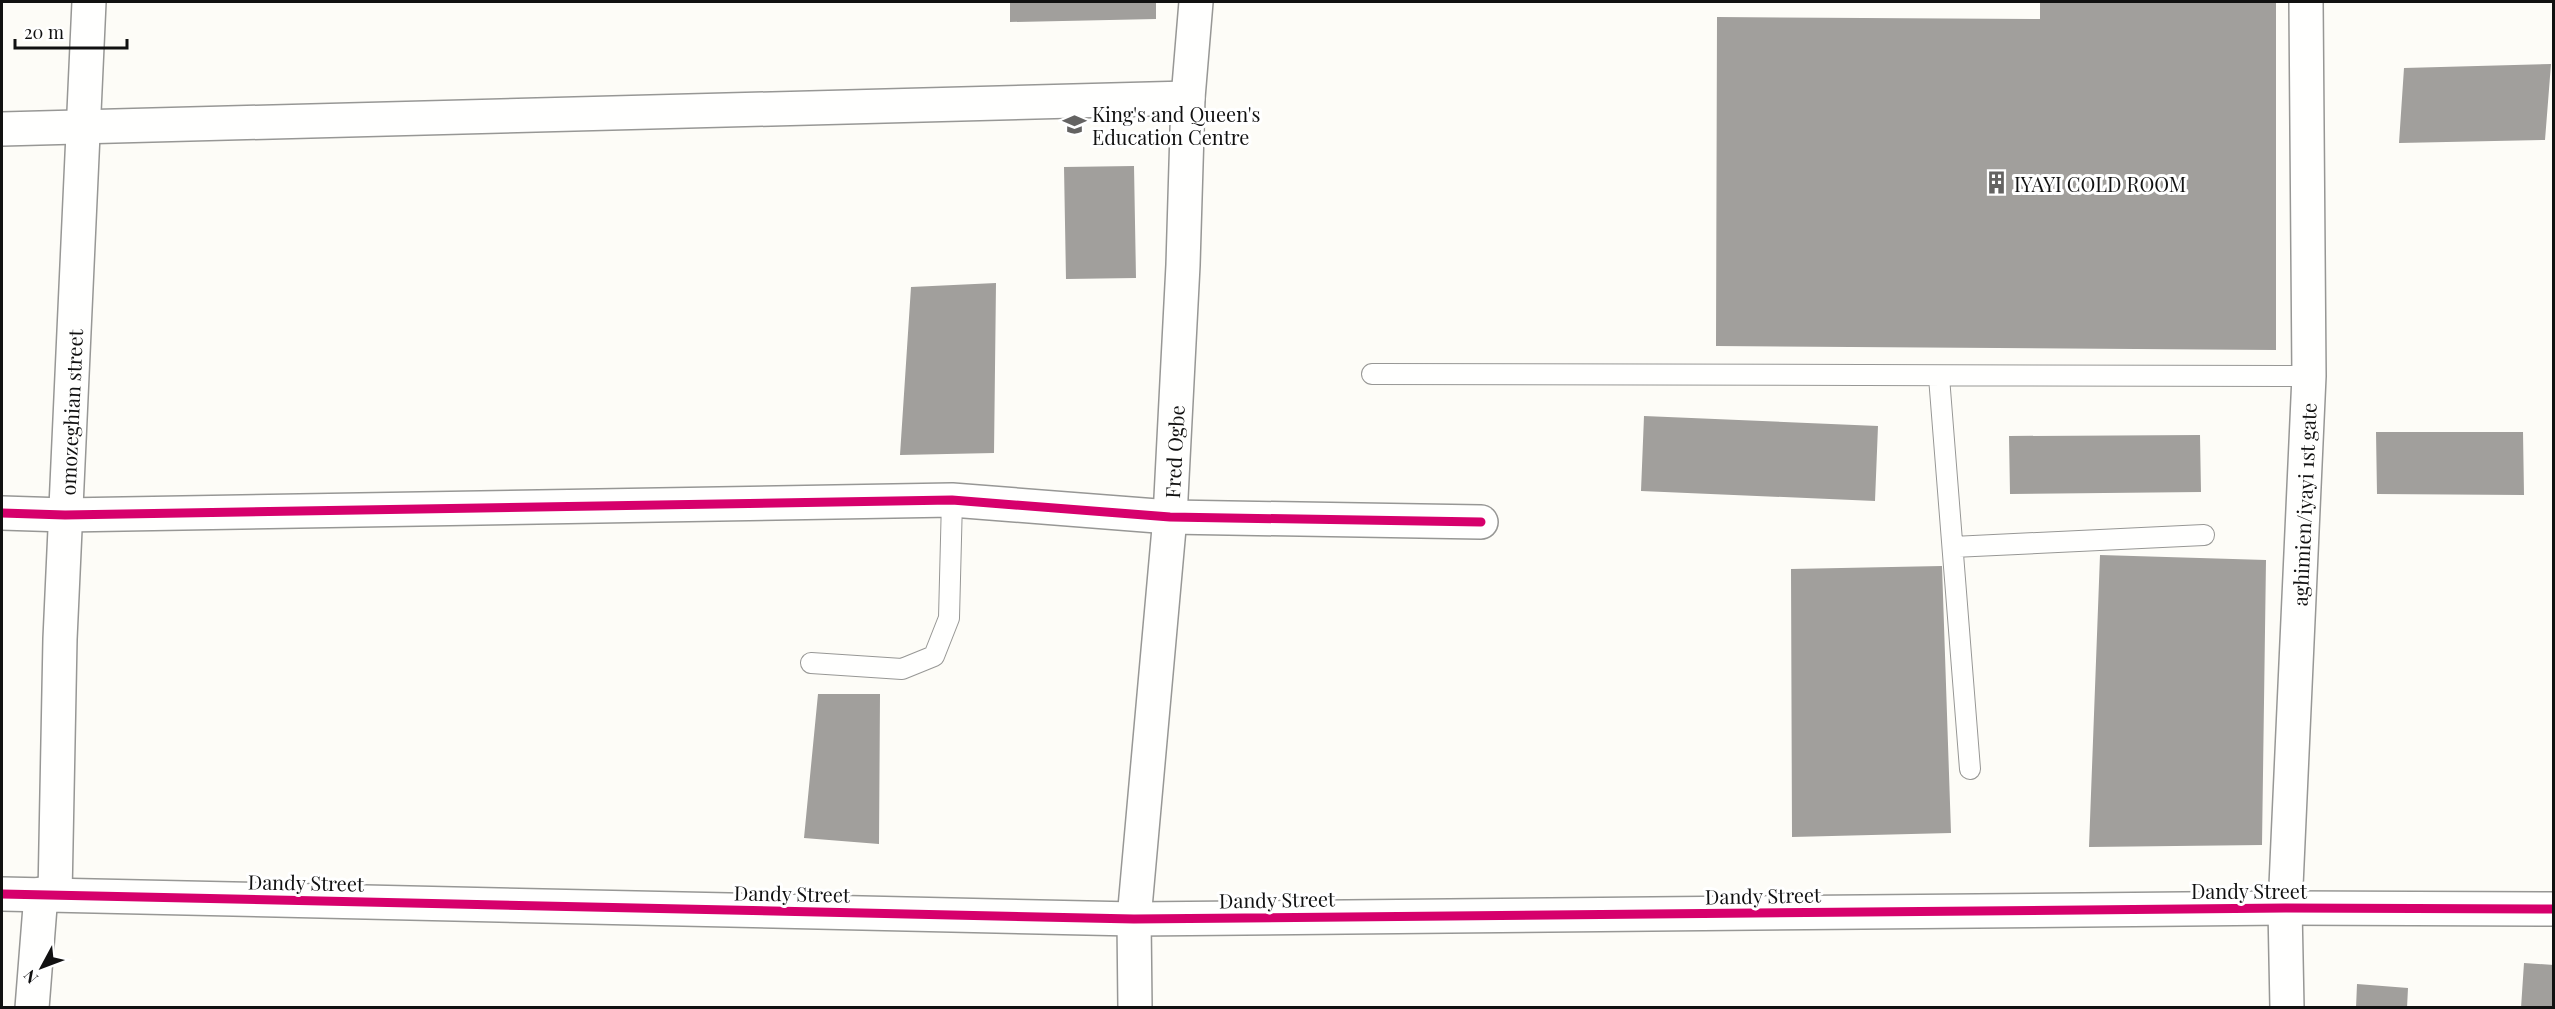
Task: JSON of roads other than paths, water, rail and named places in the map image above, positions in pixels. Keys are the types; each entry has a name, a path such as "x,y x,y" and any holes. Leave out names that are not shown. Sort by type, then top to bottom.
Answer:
{"street":[{"name":"omozeghian street","path":"33,1008 48,894 89,2"},
{"name":"Fred Ogbe","path":"1135,1008 1134,919 1170,517 1183,265 1188,98 1196,2"},
{"name":"aghimien/iyayi 1st gate","path":"2287,1008 2285,908 2309,376 2306,2"},
{"path":"2,129 1188,98"},
{"path":"2,513 65,515 952,500 1170,517 1481,522"},
{"name":"Dandy Street","path":"2,894 1134,919 2285,908 2553,909"}],"lane":[{"path":"1372,374 2309,376"},
{"path":"1939,377 1970,769"},
{"path":"811,663 902,669 934,656 950,618 952,500"},
{"path":"1953,547 2204,535"}],"place":[{"name":"King's and Queen's Education Centre","path":"1074,125"},
{"name":"IYAYI COLD ROOM","path":"1996,183"}]}
